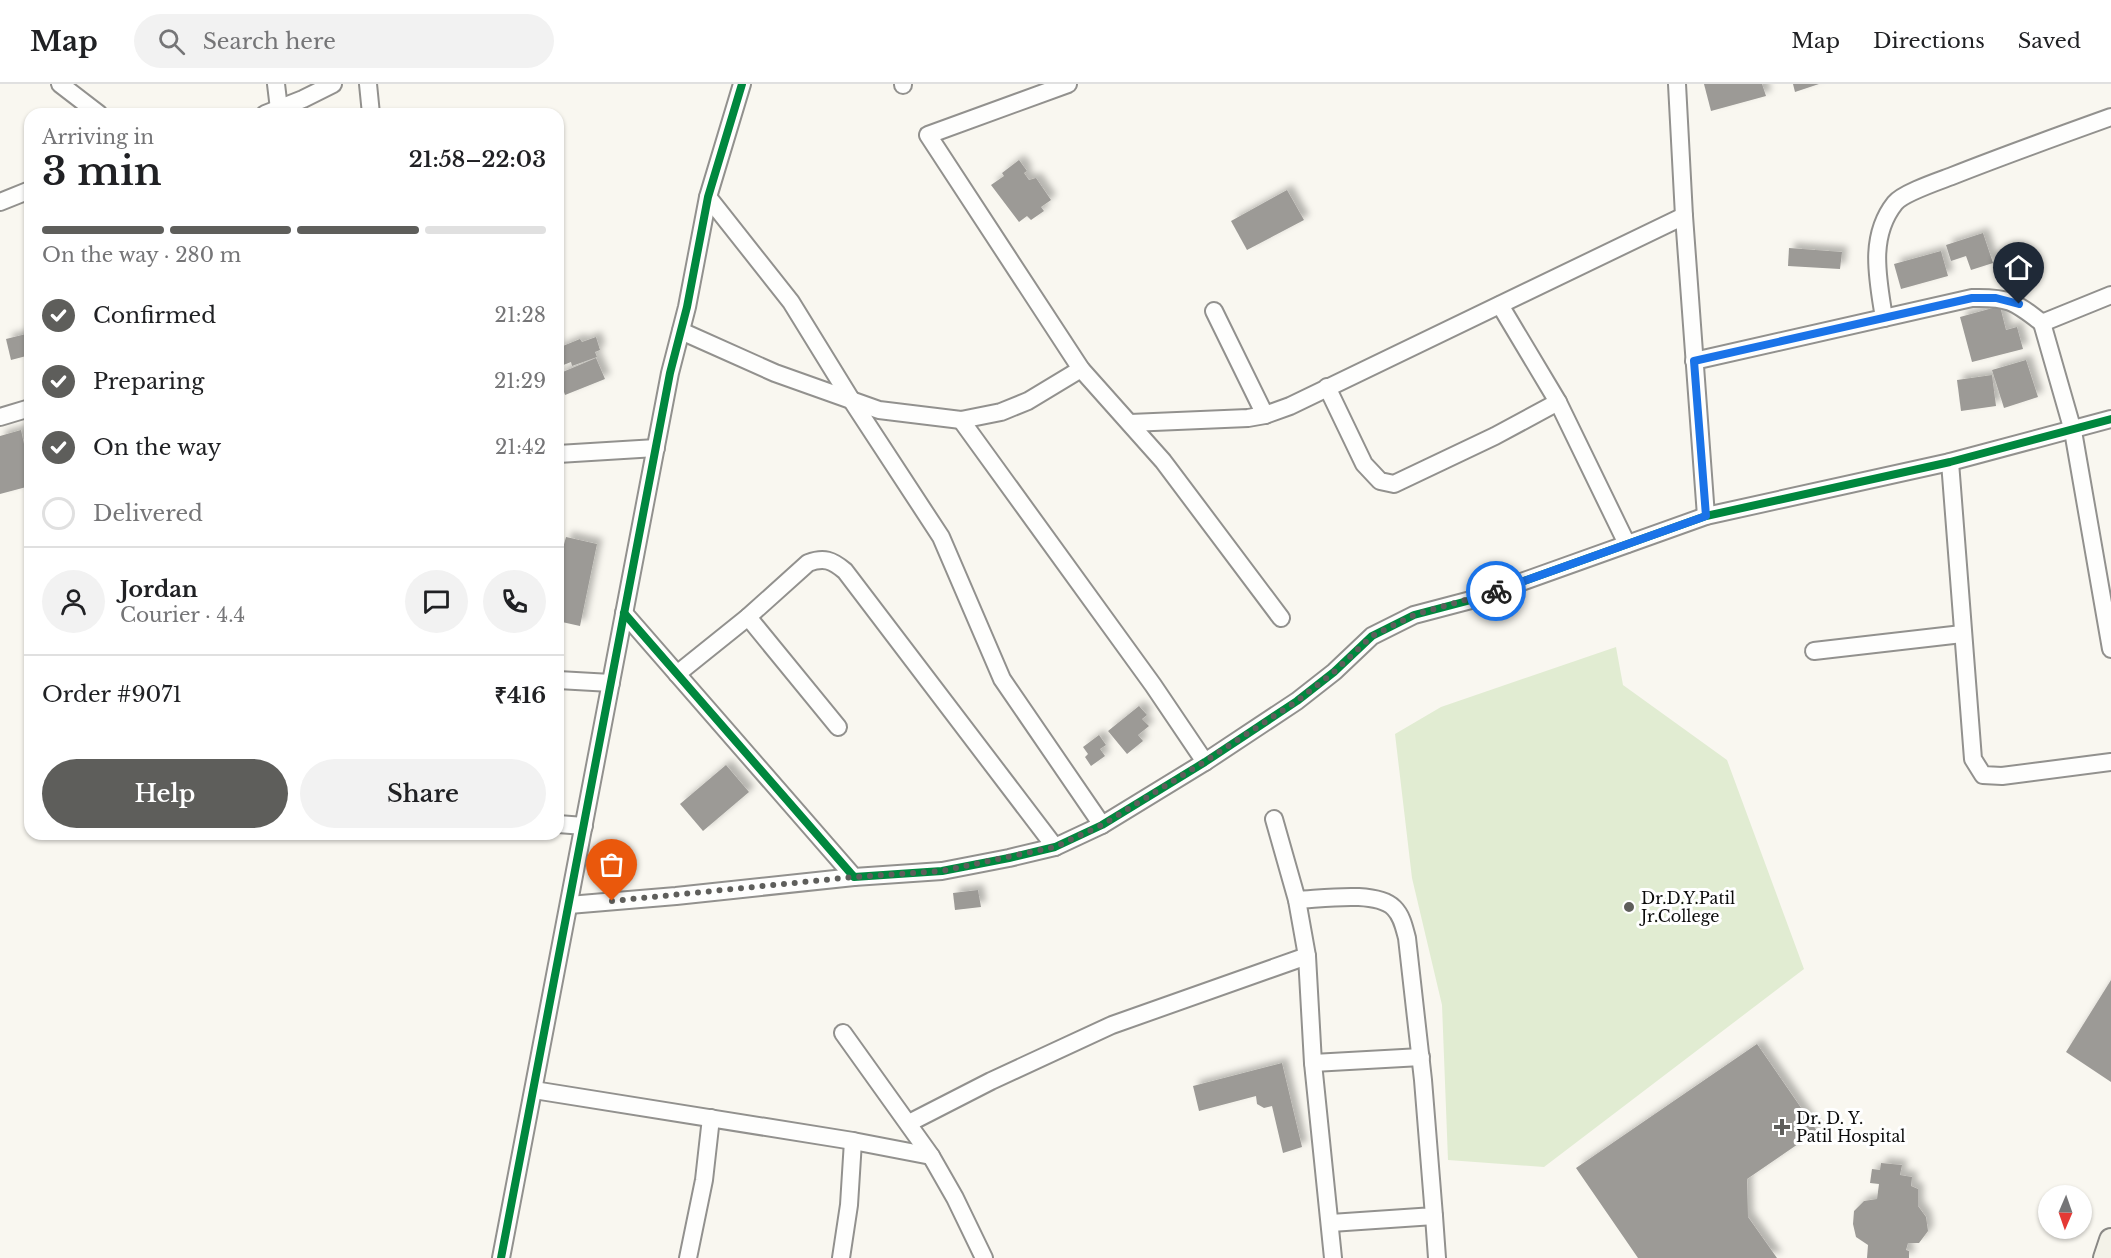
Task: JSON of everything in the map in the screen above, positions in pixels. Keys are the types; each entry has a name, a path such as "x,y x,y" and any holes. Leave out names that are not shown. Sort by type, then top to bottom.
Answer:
{"street":[{"path":"60,84 91,108"},
{"path":"272,108 276,84"},
{"path":"303,107 333,84"},
{"path":"368,84 370,108"},
{"path":"501,1258 656,448 708,197 742,84"},
{"path":"1068,84 927,135 1082,369 1163,461 1281,618"},
{"path":"1677,84 1684,216 1706,516"},
{"path":"1884,318 1876,265 1877,244 1885,220 1896,202 1921,188 2111,117"},
{"path":"0,202 24,192"},
{"path":"708,197 791,302 852,401 941,537 1002,679 1102,825"},
{"path":"1130,423 1248,418 1290,406 1684,216"},
{"path":"2042,323 2111,295"},
{"path":"1694,361 1972,298 1996,298 2019,304 2042,323 2073,431 2111,649"},
{"path":"1500,305 1558,402 1627,544"},
{"path":"1214,311 1265,415"},
{"path":"681,331 775,373 879,410 961,420 1002,412 1028,401 1082,369"},
{"path":"1327,387 1364,464 1380,481 1394,483 1496,436 1558,402"},
{"path":"0,417 24,410"},
{"path":"569,905 854,877 942,871 1055,847 1102,825 1204,762 1297,701 1334,672 1372,636 1414,615 1471,600 1706,516 1950,462 2111,419"},
{"path":"961,420 1153,685 1204,762"},
{"path":"564,454 656,448"},
{"path":"1950,462 1972,759 1983,775 2002,776 2111,762"},
{"path":"677,674 748,617 808,563 821,558 833,562 845,571 1055,847"},
{"path":"624,613 854,877"},
{"path":"748,617 838,726"},
{"path":"1814,651 1962,634"},
{"path":"564,680 611,683"},
{"path":"1275,819 1297,900 1307,956 1313,1063 1333,1258"},
{"path":"564,824 584,826"},
{"path":"1297,900 1362,897 1378,899 1393,907 1402,918 1407,938 1421,1057 1437,1258"},
{"path":"909,1123 1112,1025 1307,956"},
{"path":"843,1033 931,1156 955,1198 984,1258"},
{"path":"1313,1063 1421,1057"},
{"path":"534,1090 853,1141 931,1156"},
{"path":"688,1258 704,1180 711,1118"},
{"path":"841,1258 849,1205 853,1141"},
{"path":"1331,1223 1434,1216"},
{"path":"2105,1258 2111,1240"}],"green space":[{"name":"Dr.D.Y.Patil Jr.College","path":"1616,647 1623,685 1727,760 1804,969 1544,1167 1448,1160 1442,1005 1412,878 1395,734 1441,707"}],"building":[{"path":"1704,84 1762,84 1766,96 1711,111"},
{"path":"1793,84 1819,84 1795,92"},
{"path":"1019,160 1027,171 1024,173 1029,180 1036,178 1051,200 1041,207 1044,211 1031,220 1027,216 1019,222 991,185 1004,176 1002,173"},
{"path":"1287,190 1304,220 1247,250 1231,221"},
{"path":"1983,233 1993,263 1971,270 1966,256 1951,261 1946,245"},
{"path":"1789,248 1842,252 1840,269 1788,266"},
{"path":"1941,251 1948,276 1901,289 1894,264"},
{"path":"2000,306 2006,330 2017,327 2023,349 1972,362 1960,317"},
{"path":"24,334 24,357 11,360 6,339"},
{"path":"596,337 600,350 595,352 597,357 572,366 571,362 564,365 564,346 580,339 582,342"},
{"path":"596,358 605,379 565,395 564,371"},
{"path":"2026,360 2038,397 2004,408 1992,370"},
{"path":"1992,375 1996,406 1961,411 1957,380"},
{"path":"21,430 24,444 24,488 0,494 0,436"},
{"path":"566,537 597,544 580,626 564,622 564,544"},
{"path":"1139,706 1147,715 1142,719 1149,726 1138,735 1143,741 1127,754 1108,731"},
{"path":"1099,735 1106,745 1100,749 1105,756 1091,766 1085,757 1088,754 1083,747"},
{"path":"726,765 749,792 703,831 680,804"},
{"path":"978,890 981,907 955,910 953,893"},
{"path":"2111,980 2111,1082 2066,1052"},
{"path":"1757,1044 1817,1131 1747,1179 1748,1217 1777,1258 1638,1258 1576,1168"},
{"path":"1282,1063 1302,1147 1283,1153 1272,1106 1264,1108 1257,1104 1256,1096 1199,1111 1193,1086"},
{"path":"1881,1163 1902,1165 1900,1175 1912,1177 1911,1186 1918,1189 1918,1206 1926,1217 1928,1231 1919,1243 1908,1243 1906,1250 1909,1251 1909,1258 1867,1258 1868,1245 1856,1237 1853,1224 1854,1211 1864,1201 1877,1199 1879,1184 1870,1183 1872,1169 1880,1170"}],"cycle path":[{"path":"501,1258 670,373 687,307 708,197 742,84"},
{"path":"624,613 854,877 942,871 1055,847 1102,825 1205,762 1297,701 1334,672 1372,636 1414,615 1471,600 1706,516 1950,462 2111,419"}],"way so far":[{"path":"612,901 854,877 942,871 1055,847 1102,825 1151,796 1297,701 1334,672 1372,636 1414,615 1496,591"}],"place":[{"name":"Dr.D.Y.Patil Jr.College","path":"1629,907"},
{"name":"Dr. D. Y. Patil Hospital","path":"1782,1127"}],"route":[{"path":"1496,591 1706,516 1694,361 1972,298 1996,298 2019,304"}]}
